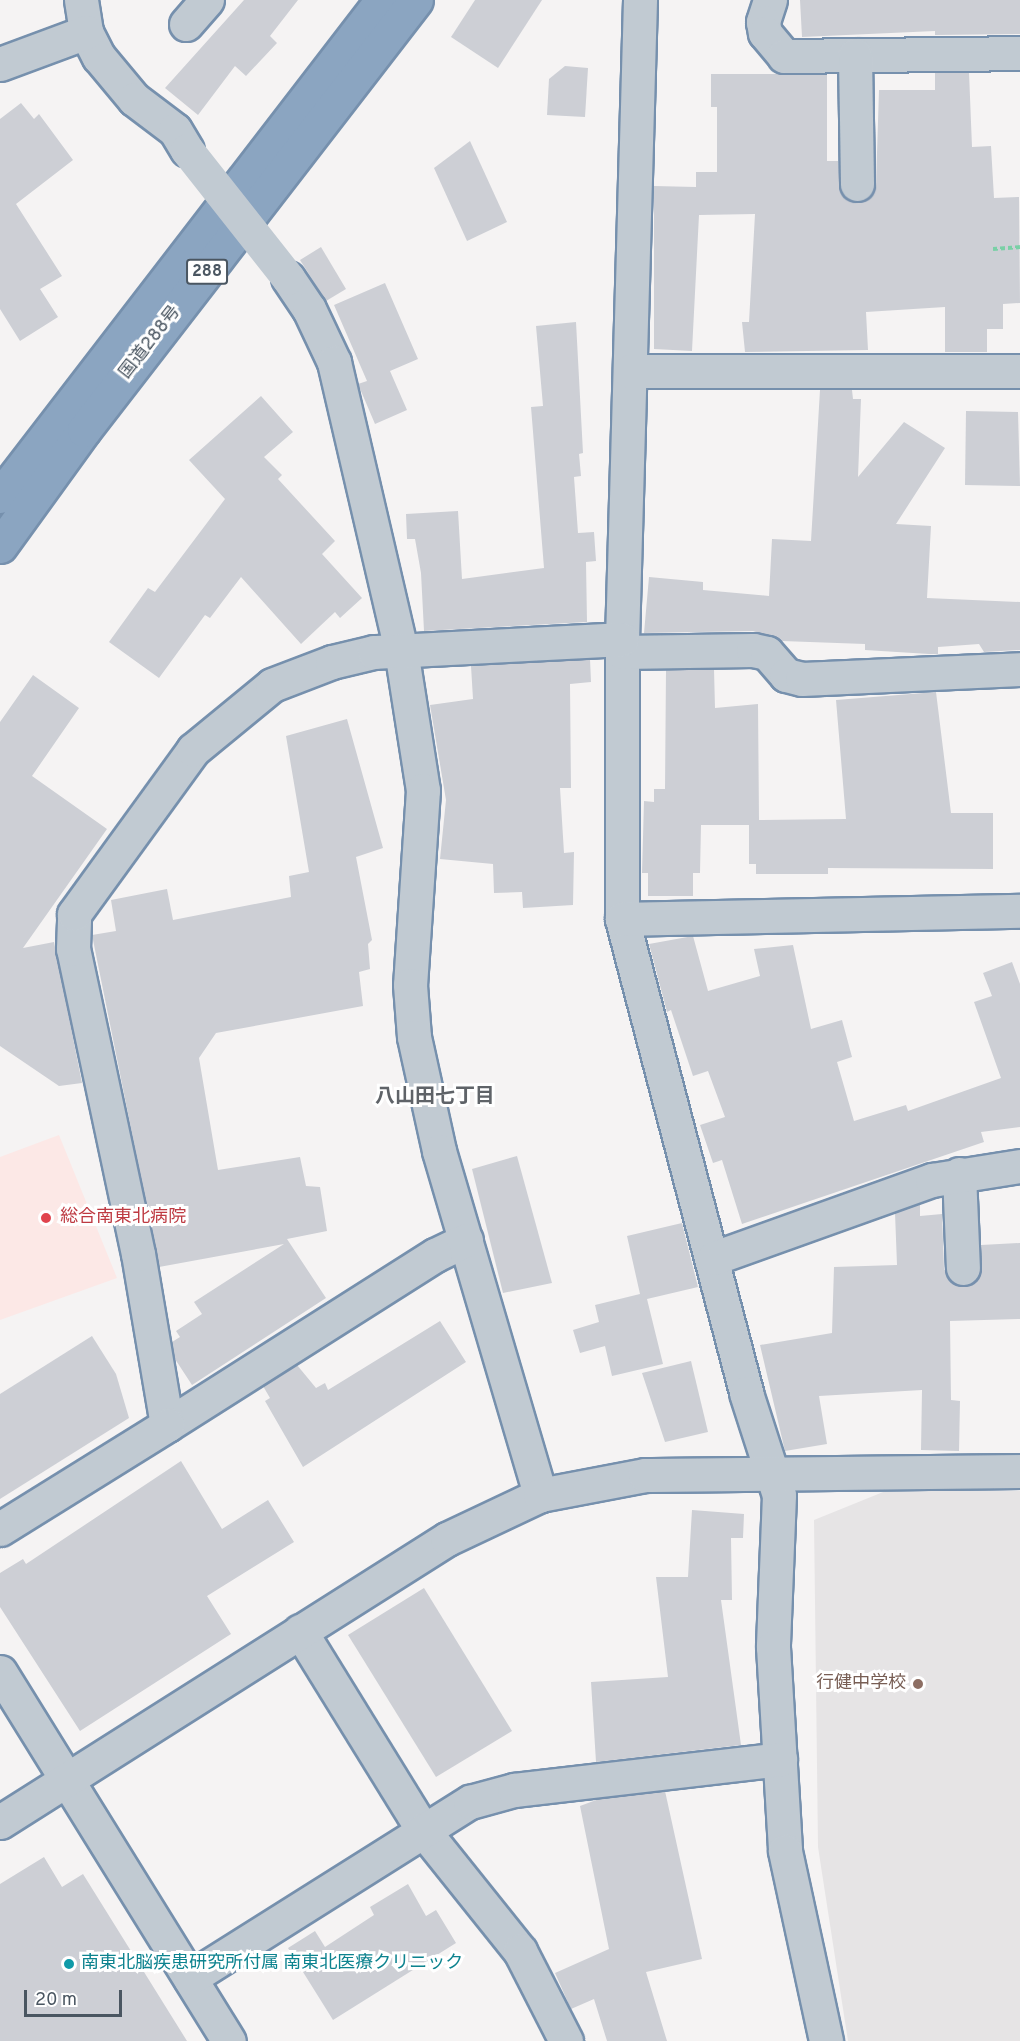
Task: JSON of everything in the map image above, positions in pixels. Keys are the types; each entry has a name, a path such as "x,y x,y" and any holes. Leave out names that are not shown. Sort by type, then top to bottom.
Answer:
{"highway":[{"name":"国道288号","path":"0,496 382,0"},
{"name":"国道288号","path":"0,546 84,430 416,0"}],"street":[{"path":"81,0 86,32 115,78 175,130 187,150 288,278 309,309 334,362 401,650 423,790 410,985 414,1038 439,1151 540,1495"},
{"path":"640,0 622,646 622,919 714,1258 761,1447 775,1474 781,1516 773,1594 785,1851 826,2041"},
{"path":"770,0 763,22 765,33 784,56 1020,53"},
{"path":"0,64 86,32"},
{"path":"855,55 857,184"},
{"path":"630,371 1020,371"},
{"path":"166,1425 138,1254 73,949 74,914 181,765 233,712 294,675 332,662 401,650 622,646 753,650 766,653 786,675 802,679 1020,669"},
{"path":"622,919 1020,911"},
{"path":"714,1258 881,1196 959,1174 1020,1166"},
{"path":"959,1174 963,1268"},
{"path":"0,1529 435,1255 466,1240"},
{"path":"0,1822 447,1539 540,1495 645,1475 1020,1471"},
{"path":"300,1631 423,1830 520,1951 566,2041"},
{"path":"0,1672 229,2041"},
{"path":"190,1978 470,1802 514,1790 780,1758"}],"path":[{"path":"993,249 1020,247"}],"shaded area":[{"name":"総合南東北病院","path":"59,1135 117,1278 0,1320 0,1157"},
{"name":"行健中学校","path":"893,1488 1020,1491 1020,2041 848,2041 818,1847 814,1520"}],"building":[{"path":"244,0 298,0 270,36 277,43 246,76 235,66 198,115 165,88"},
{"path":"475,0 542,0 498,68 451,37"},
{"path":"800,0 1020,0 1020,34 935,35 935,31 802,37"},
{"path":"565,66 588,68 585,117 547,115 549,79"},
{"path":"969,72 972,147 991,146 994,198 1019,197 1020,303 1003,304 1003,329 987,329 987,352 945,352 945,307 866,312 868,350 745,352 742,322 749,322 755,214 699,215 692,351 654,349 654,186 696,187 696,172 717,172 717,107 711,107 711,74 827,74 827,161 838,161 841,193 857,203 867,200 876,184 879,90 935,90 935,73"},
{"path":"21,103 34,119 39,114 73,160 16,204 62,276 40,289 58,317 20,341 0,309 0,119"},
{"path":"470,141 507,222 467,241 434,168"},
{"path":"321,247 346,289 326,301 300,260"},
{"path":"385,283 418,359 390,371 407,410 375,424 358,384 367,381 334,305"},
{"path":"576,322 583,453 579,454 581,476 574,477 578,533 594,532 596,561 586,562 587,622 424,631 421,573 415,539 407,539 406,514 458,511 462,579 544,568 531,407 543,406 536,326"},
{"path":"820,390 852,390 853,399 861,399 858,477 904,422 945,448 896,524 931,526 927,598 1020,602 1020,650 984,652 979,644 938,647 938,654 929,654 865,650 865,644 782,641 753,631 644,633 649,577 703,582 703,590 769,596 772,539 811,541"},
{"path":"261,396 293,432 264,457 282,475 278,479 335,541 322,554 362,598 340,618 335,612 301,644 241,577 210,618 205,615 159,678 109,642 148,588 155,592 225,499 189,460"},
{"path":"966,411 1018,412 1020,486 965,485"},
{"path":"590,659 591,682 570,684 571,788 560,788 564,853 574,852 573,905 523,908 522,892 494,893 493,864 440,859 446,800 430,705 473,699 471,666"},
{"path":"714,669 715,708 758,704 759,820 846,819 836,700 936,692 951,813 993,813 993,869 828,868 828,874 756,874 756,864 749,864 749,825 701,825 700,873 693,873 693,896 648,896 648,873 642,873 644,801 654,802 654,789 665,789 666,670"},
{"path":"33,675 79,708 32,776 107,829 23,948 54,942 82,1083 59,1086 0,1046 0,722"},
{"path":"347,719 383,848 356,857 372,940 368,944 370,969 359,972 363,1006 216,1033 199,1058 218,1170 300,1157 306,1186 320,1187 327,1231 287,1239 326,1298 192,1385 175,1359 172,1342 180,1337 176,1331 202,1314 194,1302 284,1244 159,1267 92,935 116,931 111,900 167,889 173,920 291,897 289,876 309,872 286,736"},
{"path":"693,936 708,991 760,976 754,949 793,945 811,1029 842,1020 852,1057 837,1062 854,1121 906,1105 908,1111 1001,1078 974,1002 992,996 983,973 1012,962 1020,984 1020,1127 981,1132 984,1142 742,1224 722,1160 713,1163 700,1125 725,1117 708,1071 693,1076 671,1010 667,1012 649,944"},
{"path":"517,1156 552,1283 503,1293 472,1169"},
{"path":"920,1204 920,1216 942,1214 944,1269 955,1285 973,1284 979,1277 981,1245 1020,1243 1020,1319 950,1321 951,1400 960,1401 959,1451 921,1450 922,1390 819,1396 827,1444 785,1451 760,1345 832,1333 834,1267 897,1265 895,1213"},
{"path":"682,1223 698,1287 647,1299 663,1364 612,1376 605,1346 580,1353 573,1330 599,1322 595,1305 640,1294 627,1236"},
{"path":"440,1321 466,1362 303,1467 265,1401 270,1398 263,1386 297,1365 316,1388 325,1383 328,1390"},
{"path":"92,1336 116,1374 129,1418 0,1499 0,1394"},
{"path":"691,1361 708,1432 665,1442 642,1373"},
{"path":"181,1461 222,1529 268,1500 294,1542 207,1596 231,1634 80,1731 0,1607 0,1573 23,1559 26,1564"},
{"path":"692,1510 744,1514 743,1538 731,1538 732,1600 721,1600 741,1745 596,1762 591,1682 668,1677 656,1577 688,1577"},
{"path":"424,1588 512,1731 436,1777 348,1635"},
{"path":"665,1791 702,1959 646,1972 667,2041 607,2041 594,1999 571,2009 555,1973 609,1949 580,1806 599,1799"},
{"name":"南東北脳疾患研究所付属 南東北医療クリニック","path":"44,1857 62,1887 83,1874 187,2041 0,2041 0,1884"},
{"path":"408,1884 426,1916 436,1910 456,1943 333,2020 288,1948 315,1931 325,1947 374,1915 370,1907"}],"place":[{"name":"総合南東北病院","path":"46,1218"},
{"name":"行健中学校","path":"918,1684"},
{"name":"南東北脳疾患研究所付属 南東北医療クリニック","path":"69,1964"}],"district":[{"name":"八山田七丁目","path":"435,1097"}]}
